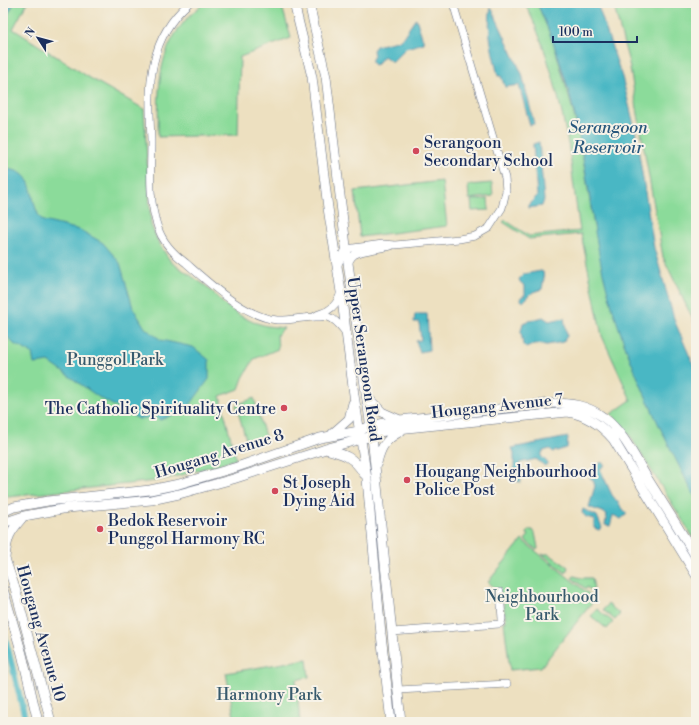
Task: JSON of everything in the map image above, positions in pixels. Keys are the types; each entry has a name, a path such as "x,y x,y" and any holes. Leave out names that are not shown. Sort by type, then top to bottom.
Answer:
{"main road":[{"name":"Upper Serangoon Road","path":"294,3 312,77 354,395 367,479 380,624 391,722"},
{"name":"Upper Serangoon Road","path":"309,3 326,77 346,249 372,436 401,722"},
{"path":"332,435 349,419 354,395"},
{"path":"366,396 382,412 400,420"},
{"name":"Hougang Avenue 7","path":"370,426 400,420 551,403 570,403 580,405 604,418 620,433 696,557"},
{"name":"Hougang Avenue 7","path":"360,435 372,436 379,432 407,428 568,412 586,417 599,426 613,439 696,575"},
{"name":"Hougang Avenue 8","path":"3,523 24,516 68,508 151,500 179,494 233,479 325,449 360,435 370,426"},
{"path":"376,468 384,443 407,428"},
{"name":"Hougang Avenue 8","path":"3,512 14,507 48,501 150,490 179,484 237,467 332,435 360,435"},
{"path":"325,449 343,453 351,458 358,464 367,479"},
{"path":"3,505 14,507"},
{"path":"4,556 9,534 24,516"},
{"name":"Hougang Avenue 10","path":"4,556 15,588 51,722"},
{"name":"Hougang Avenue 10","path":"3,589 22,654 38,722"}],"street":[{"path":"189,3 177,15 166,32 156,54 152,79 152,206 158,230 169,248 184,262 239,306 253,314 265,318 285,320 327,316 333,319 346,333"},
{"path":"337,267 346,249 383,244 395,245 459,239 475,236 489,228 505,202 506,191 504,173 453,3"},
{"path":"348,263 353,256 359,253 395,245"},
{"path":"315,316 319,312 327,311 339,299 341,292"},
{"path":"392,632 499,624 501,623 502,619 500,592"},
{"path":"398,690 507,684"}],"green space":[{"name":"Punggol Park","path":"14,3 27,3 13,29 90,78 144,109 151,225 159,244 171,262 206,286 225,305 239,315 253,322 267,326 284,328 277,335 278,349 254,359 243,378 239,389 220,396 236,459 182,475 155,481 8,497 3,496 3,24"},
{"path":"204,3 281,3 291,38 240,57 238,135 158,137 160,80 163,63 168,48 176,32"},
{"path":"525,3 537,3 553,41 579,135 594,226 624,344 650,406 696,499 696,542 625,428 611,414 631,400 602,336 581,234 529,239 503,222 505,220 529,236 580,231 570,155 563,117 547,58"},
{"path":"613,3 696,3 696,326 663,257 629,63"},
{"path":"442,181 447,226 360,237 355,191"},
{"path":"492,183 493,196 469,199 468,185"},
{"path":"488,199 489,210 472,211 471,200"},
{"path":"254,398 266,440 248,446 236,405"},
{"path":"528,530 533,530 535,533 538,548 537,550 525,540 529,535 527,534"},
{"name":"Neighbourhood Park","path":"522,540 595,599 541,667 510,670 502,594 488,582"},
{"path":"542,554 549,554 568,567 566,573"},
{"path":"574,576 581,578 592,578 594,589 591,590 587,587 586,589 572,578"},
{"path":"608,604 620,614 615,620 603,610"},
{"path":"597,609 613,622 607,629 591,616"},
{"name":"Harmony Park","path":"307,659 309,677 296,680 300,722 235,722 226,673"}],"water":[{"path":"3,3 14,3 3,24"},
{"name":"Serangoon Reservoir","path":"537,3 597,3 622,77 635,129 654,248 675,322 696,371 696,499 654,414 618,325 601,264 582,151 571,101 562,68"},
{"path":"491,7 522,74 534,124 530,125 519,85 505,87 501,76 498,76 492,50 489,25"},
{"path":"416,18 424,43 406,48 392,62 384,56 377,64 374,65 372,63 372,59 374,56 373,50 376,46 401,40"},
{"path":"539,142 544,200 542,206 528,208 528,205 537,196 533,144"},
{"path":"3,169 15,171 23,175 28,181 38,214 43,221 80,230 103,243 120,263 133,308 145,328 161,340 193,347 209,360 209,379 187,409 160,420 155,416 139,419 100,398 49,362 34,364 32,353 14,344 3,332"},
{"path":"541,271 543,272 544,278 542,289 533,292 523,302 520,299 525,295 525,286 519,279 524,274"},
{"path":"415,314 427,314 429,350 420,352 416,341 421,340 419,322 414,322"},
{"path":"543,317 549,321 564,318 567,336 563,342 547,345 535,344 526,348 523,345 521,331 523,323"},
{"path":"568,437 567,448 553,452 550,449 543,451 541,456 548,463 545,466 536,459 519,463 521,482 516,481 516,476 514,475 514,453 512,448"},
{"path":"601,462 605,465 600,469 612,495 627,514 621,519 613,515 610,526 605,525 607,514 589,507 595,486 593,480 589,477"},
{"path":"583,509 597,516 602,528 599,530 594,528 594,519 586,517 582,513"}],"waterway":[{"path":"3,629 26,722"}],"place":[{"name":"Serangoon Secondary School","path":"416,151"},
{"name":"The Catholic Spirituality Centre","path":"284,408"},
{"name":"Hougang Neighbourhood Police Post","path":"407,480"},
{"name":"St Joseph Dying Aid","path":"275,491"},
{"name":"Bedok Reservoir Punggol Harmony RC","path":"100,529"}]}
